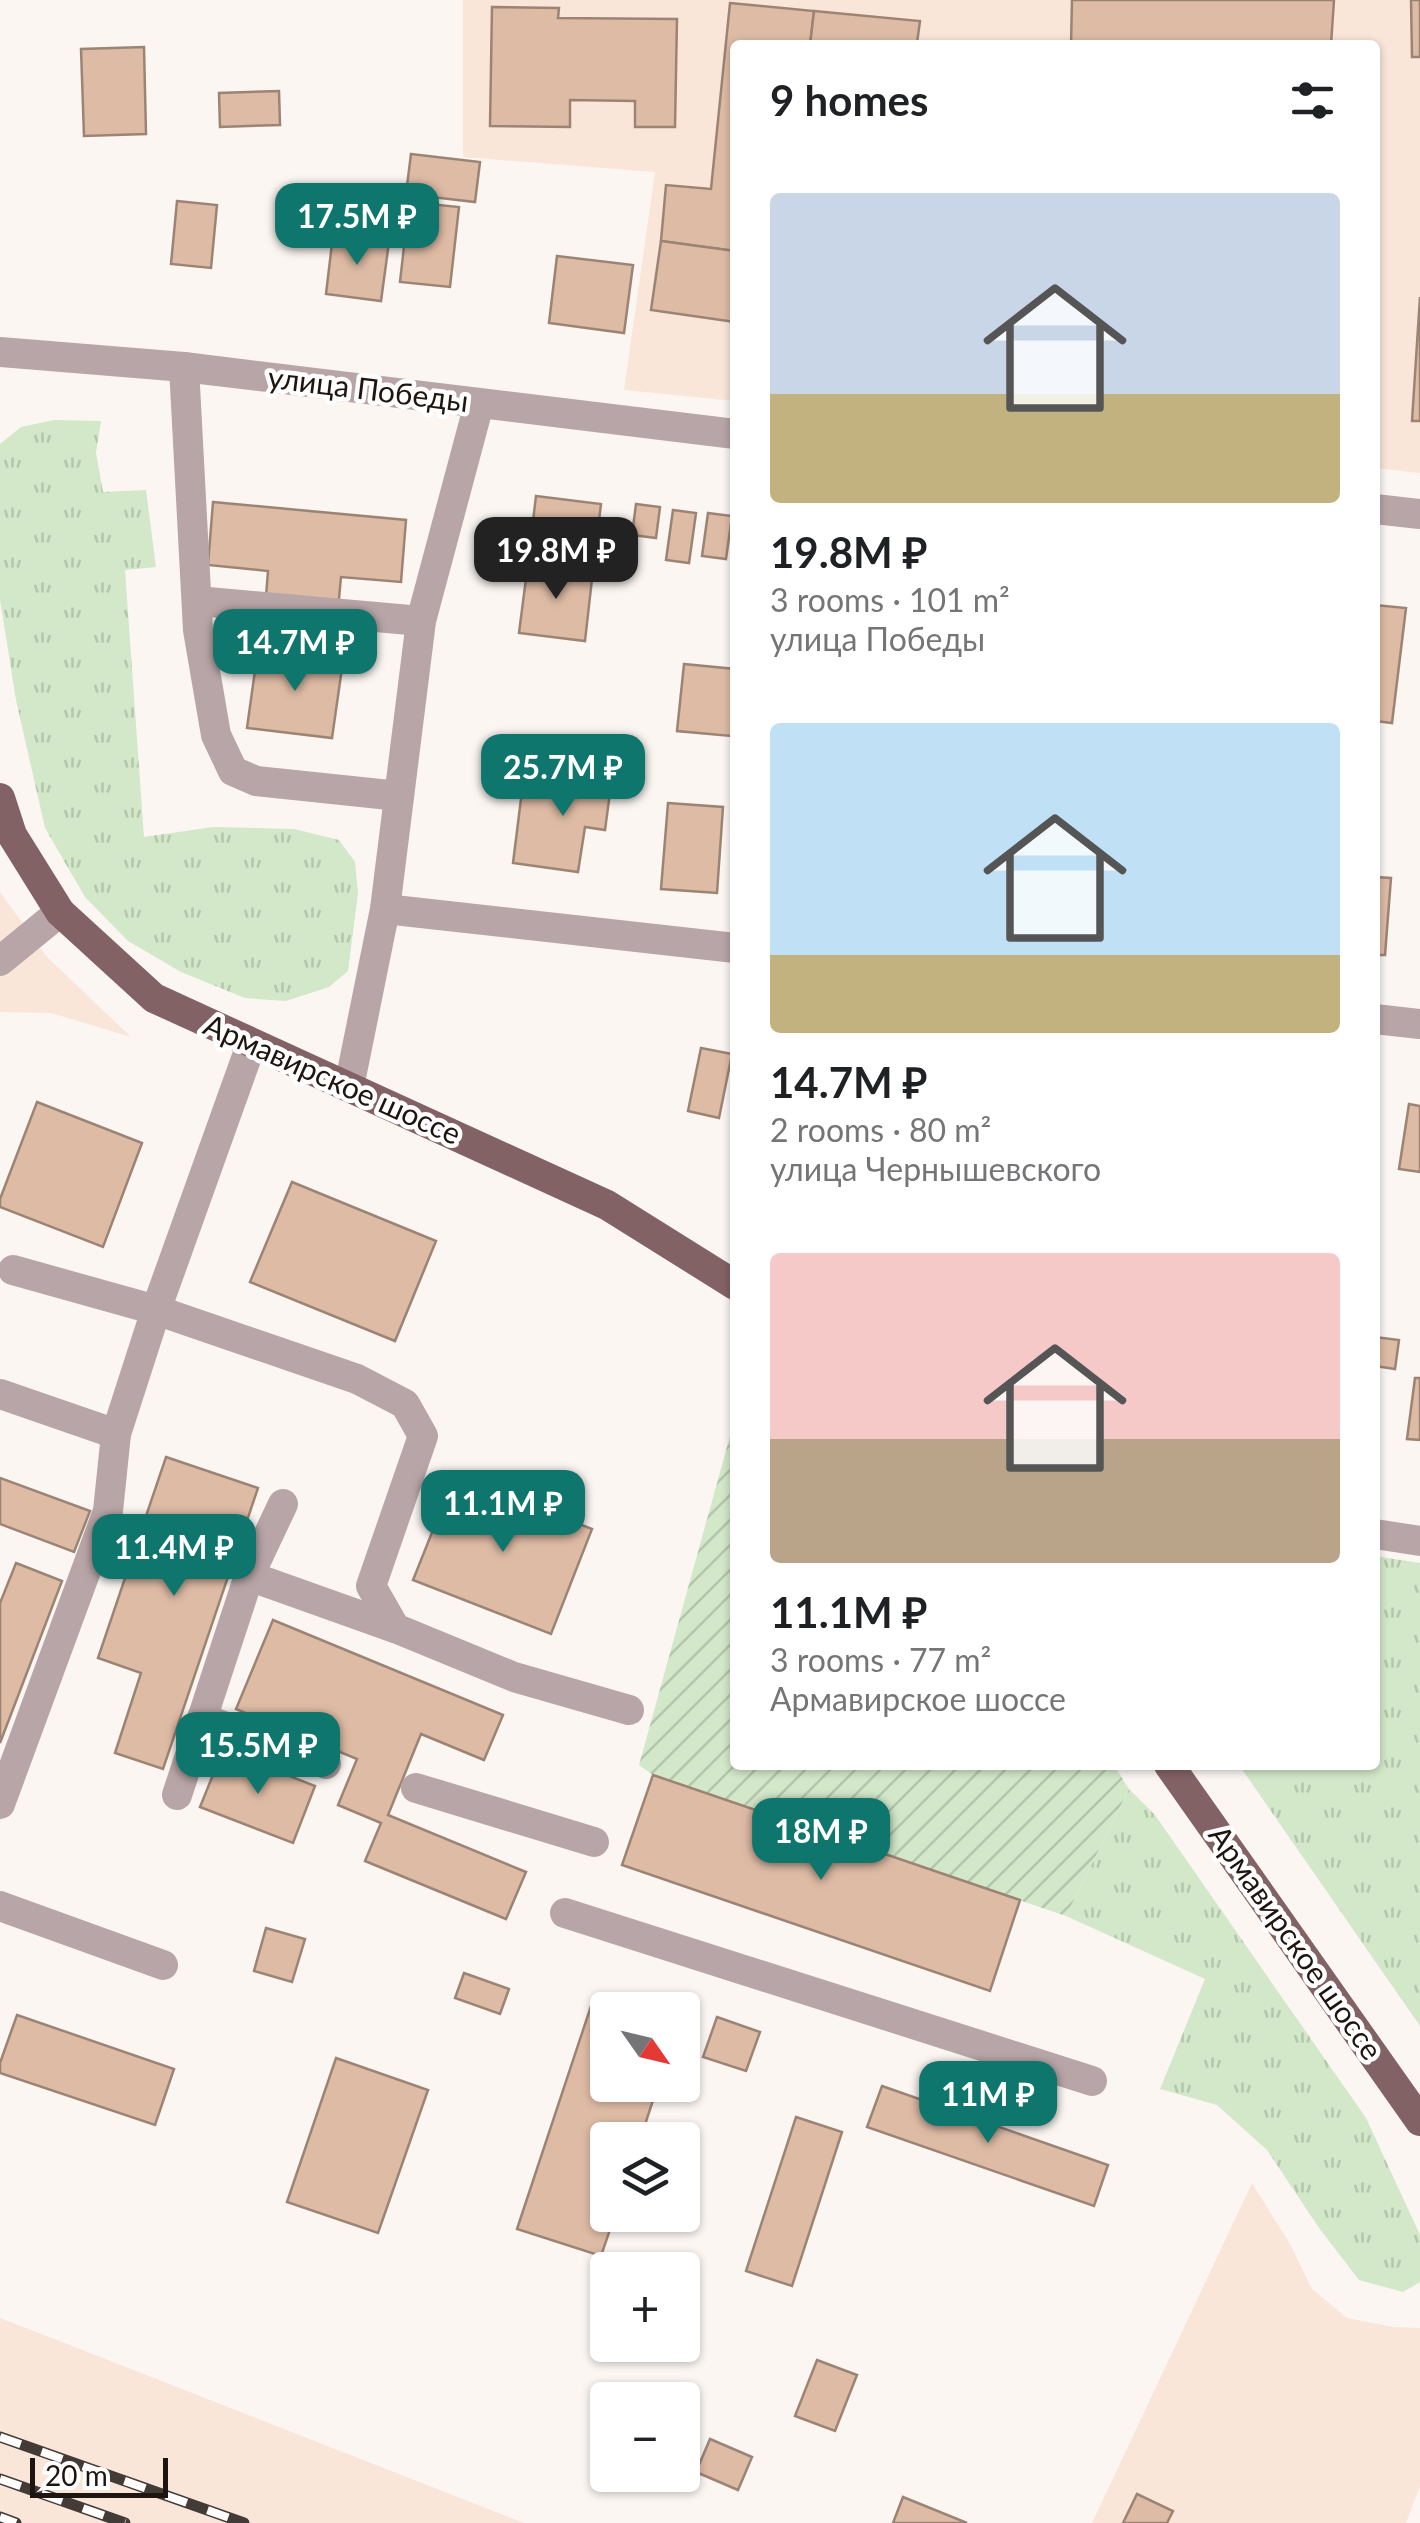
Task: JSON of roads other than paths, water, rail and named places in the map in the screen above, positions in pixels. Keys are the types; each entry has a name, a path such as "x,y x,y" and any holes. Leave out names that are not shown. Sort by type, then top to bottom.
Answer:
{"main road":[{"name":"Армавирское шоссе","path":"0,798 12,835 60,912 154,998 607,1205 730,1282"},
{"name":"Армавирское шоссе","path":"1173,1770 1420,2121"}],"street":[{"name":"улица Победы","path":"0,352 184,367 730,433"},
{"path":"184,367 198,630 216,734 233,771 256,780 399,796"},
{"path":"349,1087 385,908 421,621 478,404"},
{"path":"1380,510 1420,514"},
{"path":"197,601 421,621"},
{"path":"385,908 730,947"},
{"path":"0,961 60,912"},
{"path":"1380,1020 1420,1024"},
{"path":"0,1804 108,1511 116,1434 251,1045"},
{"path":"14,1270 156,1310 357,1379 405,1404 422,1436 371,1586 395,1628"},
{"path":"0,1394 116,1434"},
{"path":"177,1796 250,1576 282,1504"},
{"path":"1380,1535 1420,1541"},
{"path":"250,1576 395,1628 514,1677 630,1710"},
{"path":"202,1718 326,1764"},
{"path":"416,1788 594,1842"},
{"path":"0,1906 163,1965"},
{"path":"565,1912 1092,2081"}],"railway":[{"path":"0,2437 244,2523"},
{"path":"0,2479 125,2523"},
{"path":"0,2517 16,2523"}]}
